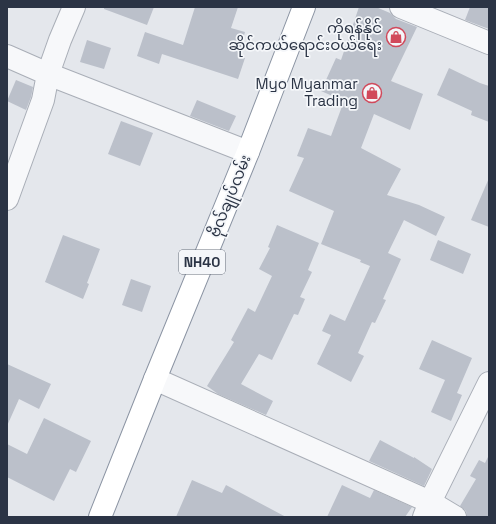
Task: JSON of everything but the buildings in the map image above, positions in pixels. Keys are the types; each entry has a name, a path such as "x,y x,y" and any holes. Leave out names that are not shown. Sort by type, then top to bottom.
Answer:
{"highway":[{"name":"ဗိုလ်ချုပ်လမ်း","path":"100,517 248,152 304,7"}],"street":[{"path":"7,199 43,100 48,74 74,7"},
{"path":"401,7 489,43"},
{"path":"7,56 48,74 248,152"},
{"path":"155,379 427,510 454,517"},
{"path":"427,510 489,383"}],"place":[{"name":"ကိုရန်နိုင် ဆိုင်ကယ်ရောင်းဝယ်ရေး","path":"396,37"},
{"name":"Myo Myanmar Trading","path":"372,93"}]}
